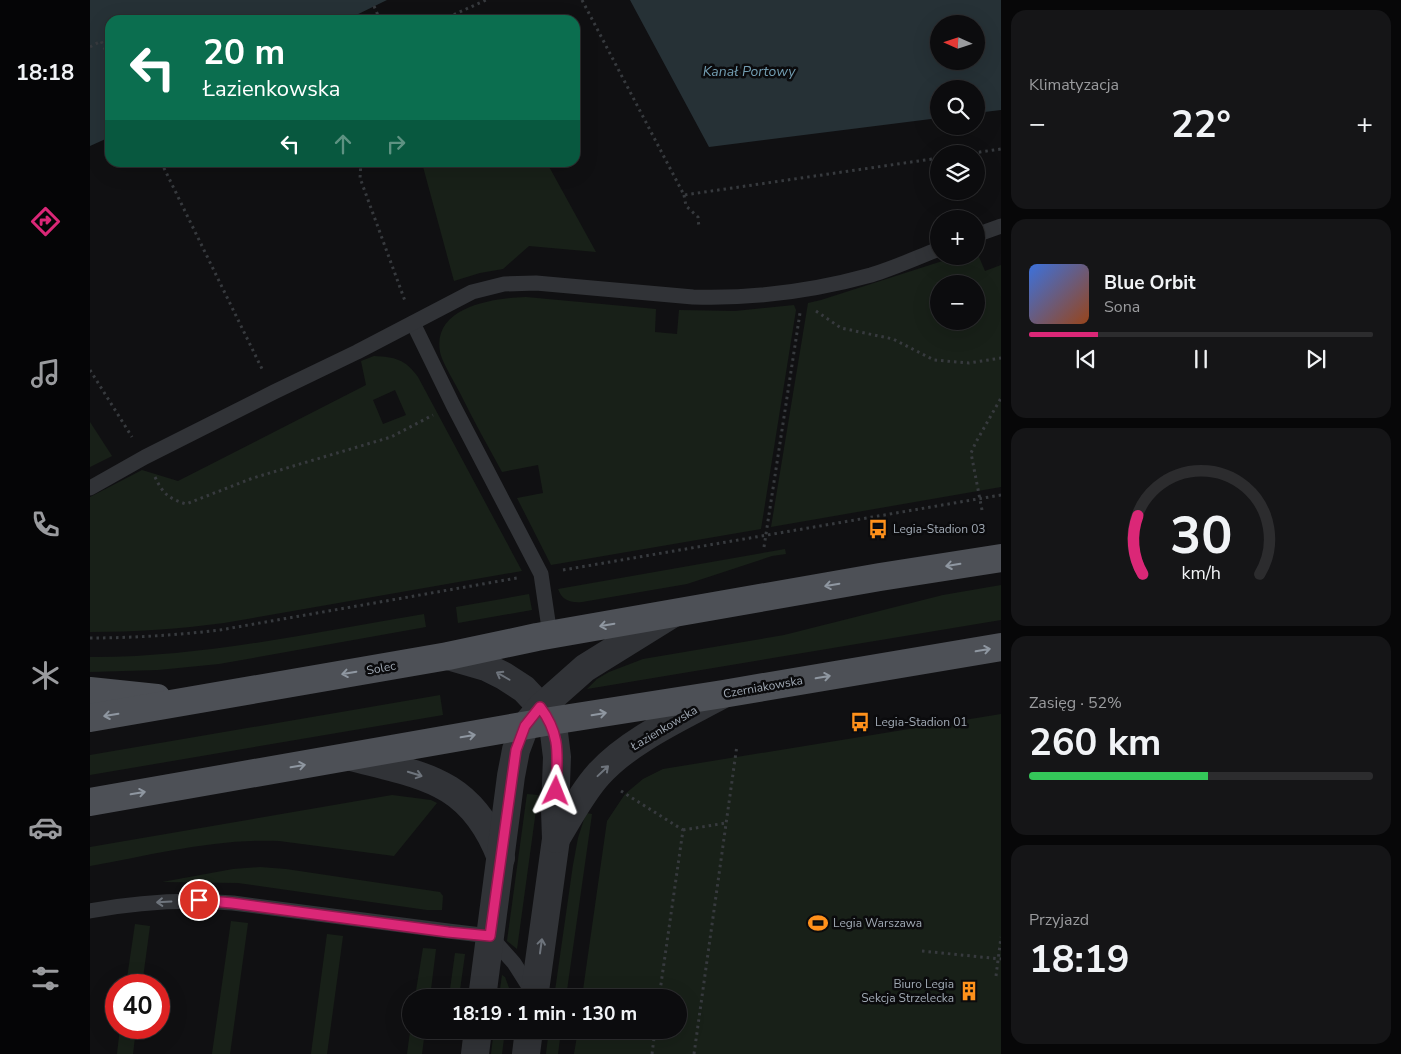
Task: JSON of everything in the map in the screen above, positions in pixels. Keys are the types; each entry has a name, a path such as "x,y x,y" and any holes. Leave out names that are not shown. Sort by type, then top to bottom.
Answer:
{"main road":[{"path":"672,614 880,577 1001,558"},
{"name":"Solec","path":"90,718 448,656 550,635 672,614"},
{"name":"Czerniakowska","path":"539,718 723,694 1001,647"},
{"path":"90,691 194,701"},
{"path":"90,802 351,757 539,718"}],"street":[{"path":"483,989 516,750 539,718 585,668 672,614"},
{"name":"Łazienkowska","path":"448,656 486,667 524,689 539,718 556,739 556,840 535,989"},
{"name":"Łazienkowska","path":"556,840 585,791 599,773 650,734 723,694"},
{"path":"351,757 416,774 448,788 464,800 480,817 494,839 501,858"},
{"path":"474,1054 476,1039"},
{"path":"526,1054 528,1039"}],"lane":[{"path":"985,232 1001,226"},
{"path":"90,488 145,458 472,292 504,284 536,282 715,298 803,296 873,274 930,252"},
{"path":"413,323 453,405 541,574 550,635"},
{"path":"90,910 132,904 199,900 490,936 514,964 530,989"}],"path":[{"path":"453,15 486,0"},
{"path":"582,0 684,195 686,206 698,217 699,228"},
{"path":"374,6 378,15"},
{"path":"90,47 101,42 105,50"},
{"path":"985,151 1001,149"},
{"path":"684,195 930,159"},
{"path":"163,167 274,392"},
{"path":"361,167 360,178 413,323"},
{"path":"803,296 841,328 893,339 934,360 969,362 1001,358"},
{"path":"764,547 803,296"},
{"path":"90,370 145,458 162,491 170,499 186,504 253,478 390,436 453,405"},
{"path":"982,510 971,453 1001,398"},
{"path":"90,638 220,630 1001,495"},
{"path":"694,1054 737,745"},
{"path":"625,794 683,830 726,823"},
{"path":"661,989 683,830"},
{"path":"996,976 1000,959 1001,937"},
{"path":"922,951 1000,959"},
{"path":"652,1054 654,1039"}],"shaded area":[{"path":"423,167 549,167 596,252 529,246 503,269 480,273 454,281"},
{"path":"930,265 982,265 985,271 1001,265 1001,487 771,527 808,303"},
{"path":"526,297 656,309 655,332 677,334 679,310 735,311 794,305 796,310 761,529 551,565 517,498 543,493 538,465 502,472 446,367 440,352 440,336 446,324 456,315 468,308 483,303"},
{"path":"374,356 394,358 409,366 418,377 522,571 224,623 157,630 90,632 90,497 142,470 178,481 366,385 361,361","holes":["395,390 406,415 383,424 373,400"]},
{"path":"90,422 112,456 90,467"},
{"path":"785,549 786,554 772,556 687,584 582,602 570,601 564,598 558,589"},
{"path":"1001,585 1001,620 587,689 597,679 609,672 643,659 784,635 943,595"},
{"path":"529,594 532,610 458,623 456,607"},
{"path":"424,614 426,627 219,664 158,670 90,672 90,657 131,656 215,649"},
{"path":"440,695 443,715 90,775 90,755"},
{"name":"Legia Warszawa","path":"1001,714 1001,1054 574,1054 576,1039 687,1039 687,989 583,989 607,821 625,794 643,779 663,769"},
{"path":"527,794 538,795 517,949 507,941"},
{"path":"392,795 431,800 437,803 394,856 279,841 255,841 184,848 90,866 90,847"},
{"path":"586,813 592,814 567,989 555,989 573,865 578,838"},
{"path":"260,867 286,869 440,892 443,896 442,910 427,910 238,883 162,882 233,869"},
{"path":"231,921 248,923 230,1054 212,1054"},
{"path":"135,924 150,926 143,974 128,974"},
{"path":"327,934 343,936 327,1054 311,1054"},
{"path":"423,948 436,949 431,989 416,989"},
{"path":"455,953 465,954 460,989 450,989"},
{"path":"502,975 505,977 509,989 500,989"},
{"path":"119,1039 135,1039 133,1054 117,1054"},
{"path":"409,1039 424,1039 422,1054 407,1054"},
{"path":"493,1039 504,1039 502,1054 491,1054"},
{"path":"548,1039 560,1039 558,1054 546,1054"}],"water":[{"path":"90,0 387,0 356,15 105,15 105,139 90,146"},
{"name":"Kanał Portowy","path":"630,0 1001,0 1001,110 985,112 985,80 930,80 930,119 709,147"}],"place":[{"name":"Legia-Stadion 03","path":"878,529"},
{"name":"Legia-Stadion 01","path":"860,722"},
{"name":"Legia Warszawa","path":"818,923"},
{"name":"Biuro Legia Sekcja Strzelecka","path":"969,991"}],"route":[{"path":"199,900 303,911 448,932 490,936 516,750 525,726 540,707 551,722 554,733 557,758 556,791"}]}
